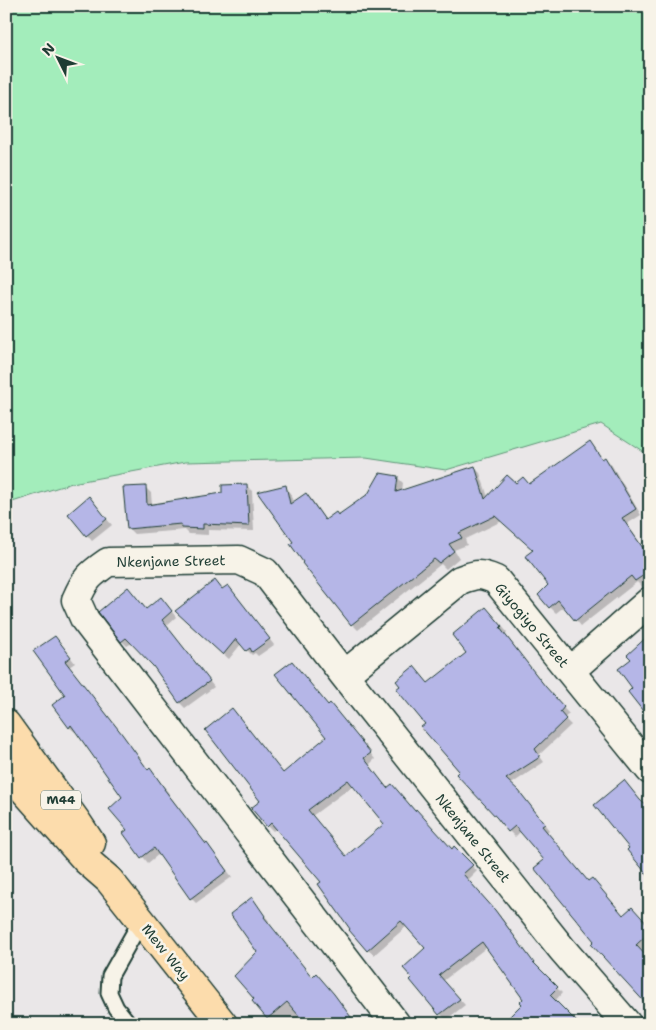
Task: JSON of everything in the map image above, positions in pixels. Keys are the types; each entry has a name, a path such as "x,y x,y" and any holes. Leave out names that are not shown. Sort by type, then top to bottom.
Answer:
{"main road":[{"name":"Mew Way","path":"6,724 77,822 99,857 109,880"},
{"name":"Mew Way","path":"6,770 86,860 109,880 223,1024"}],"street":[{"name":"Nkenjane Street","path":"396,1024 84,620 76,600 83,584 93,572 108,562 239,560 265,572 344,676 562,949 627,1024"},
{"name":"Giyogiyo Street","path":"344,676 460,580 476,574 485,575 496,580 650,770"},
{"path":"570,671 650,601"}],"lane":[{"path":"129,1024 116,1008 109,993 110,976 141,921"}],"green space":[{"path":"6,6 650,6 650,456 601,424 446,470 366,458 185,462 72,483 6,504"}],"building":[{"path":"590,441 602,459 605,457 636,509 622,518 650,558 650,571 635,581 631,576 575,621 558,600 549,608 538,595 548,585 525,556 533,550 495,516 459,533 462,538 449,544 454,551 439,563 434,559 351,625 302,563 290,544 293,542 257,492 286,485 290,504 306,493 325,520 336,512 338,515 368,494 380,473 398,476 396,492 475,466 485,499 507,475 516,483 523,477 529,484"},
{"path":"247,484 249,526 203,524 203,529 182,528 181,524 127,529 123,487 146,486 147,505 222,493 222,485"},
{"path":"89,496 107,519 86,536 68,514"},
{"path":"215,580 222,589 228,585 270,639 252,652 250,648 246,651 236,639 223,655 175,611"},
{"path":"128,587 146,609 161,597 172,611 162,620 210,681 179,703 153,666 126,638 121,642 98,612"},
{"path":"486,607 545,686 564,707 560,712 566,719 535,749 540,757 506,779 519,791 545,824 542,826 588,881 592,878 623,915 632,907 650,927 650,932 636,945 650,960 650,1008 591,944 594,941 534,868 544,860 515,826 508,832 456,774 459,771 421,727 425,724 396,689 400,686 396,681 414,666 428,683 466,653 452,635"},
{"path":"650,634 650,720 628,692 632,688 618,669 631,659 627,655"},
{"path":"55,636 71,657 65,661 148,770 150,768 227,871 190,899 154,848 141,858 123,833 127,830 109,809 122,797 71,725 69,728 52,705 65,695 33,651"},
{"path":"292,661 371,753 364,758 387,788 392,784 452,849 454,846 473,865 463,874 495,910 534,963 558,987 550,995 579,1024 502,1024 522,1004 520,1002 523,999 482,942 439,975 460,999 439,1015 410,980 412,978 403,968 425,948 401,921 367,951 349,930 318,884 321,882 271,823 267,827 251,808 260,801 205,730 232,708 283,773 326,737 275,674","holes":["348,780 384,824 346,856 308,810"]},
{"path":"624,780 650,809 650,878 627,850 629,848 594,805"},
{"path":"252,897 264,917 312,977 316,973 356,1024 306,1024 287,1002 267,1019 252,1001 254,999 234,976 257,952 230,914"}]}
